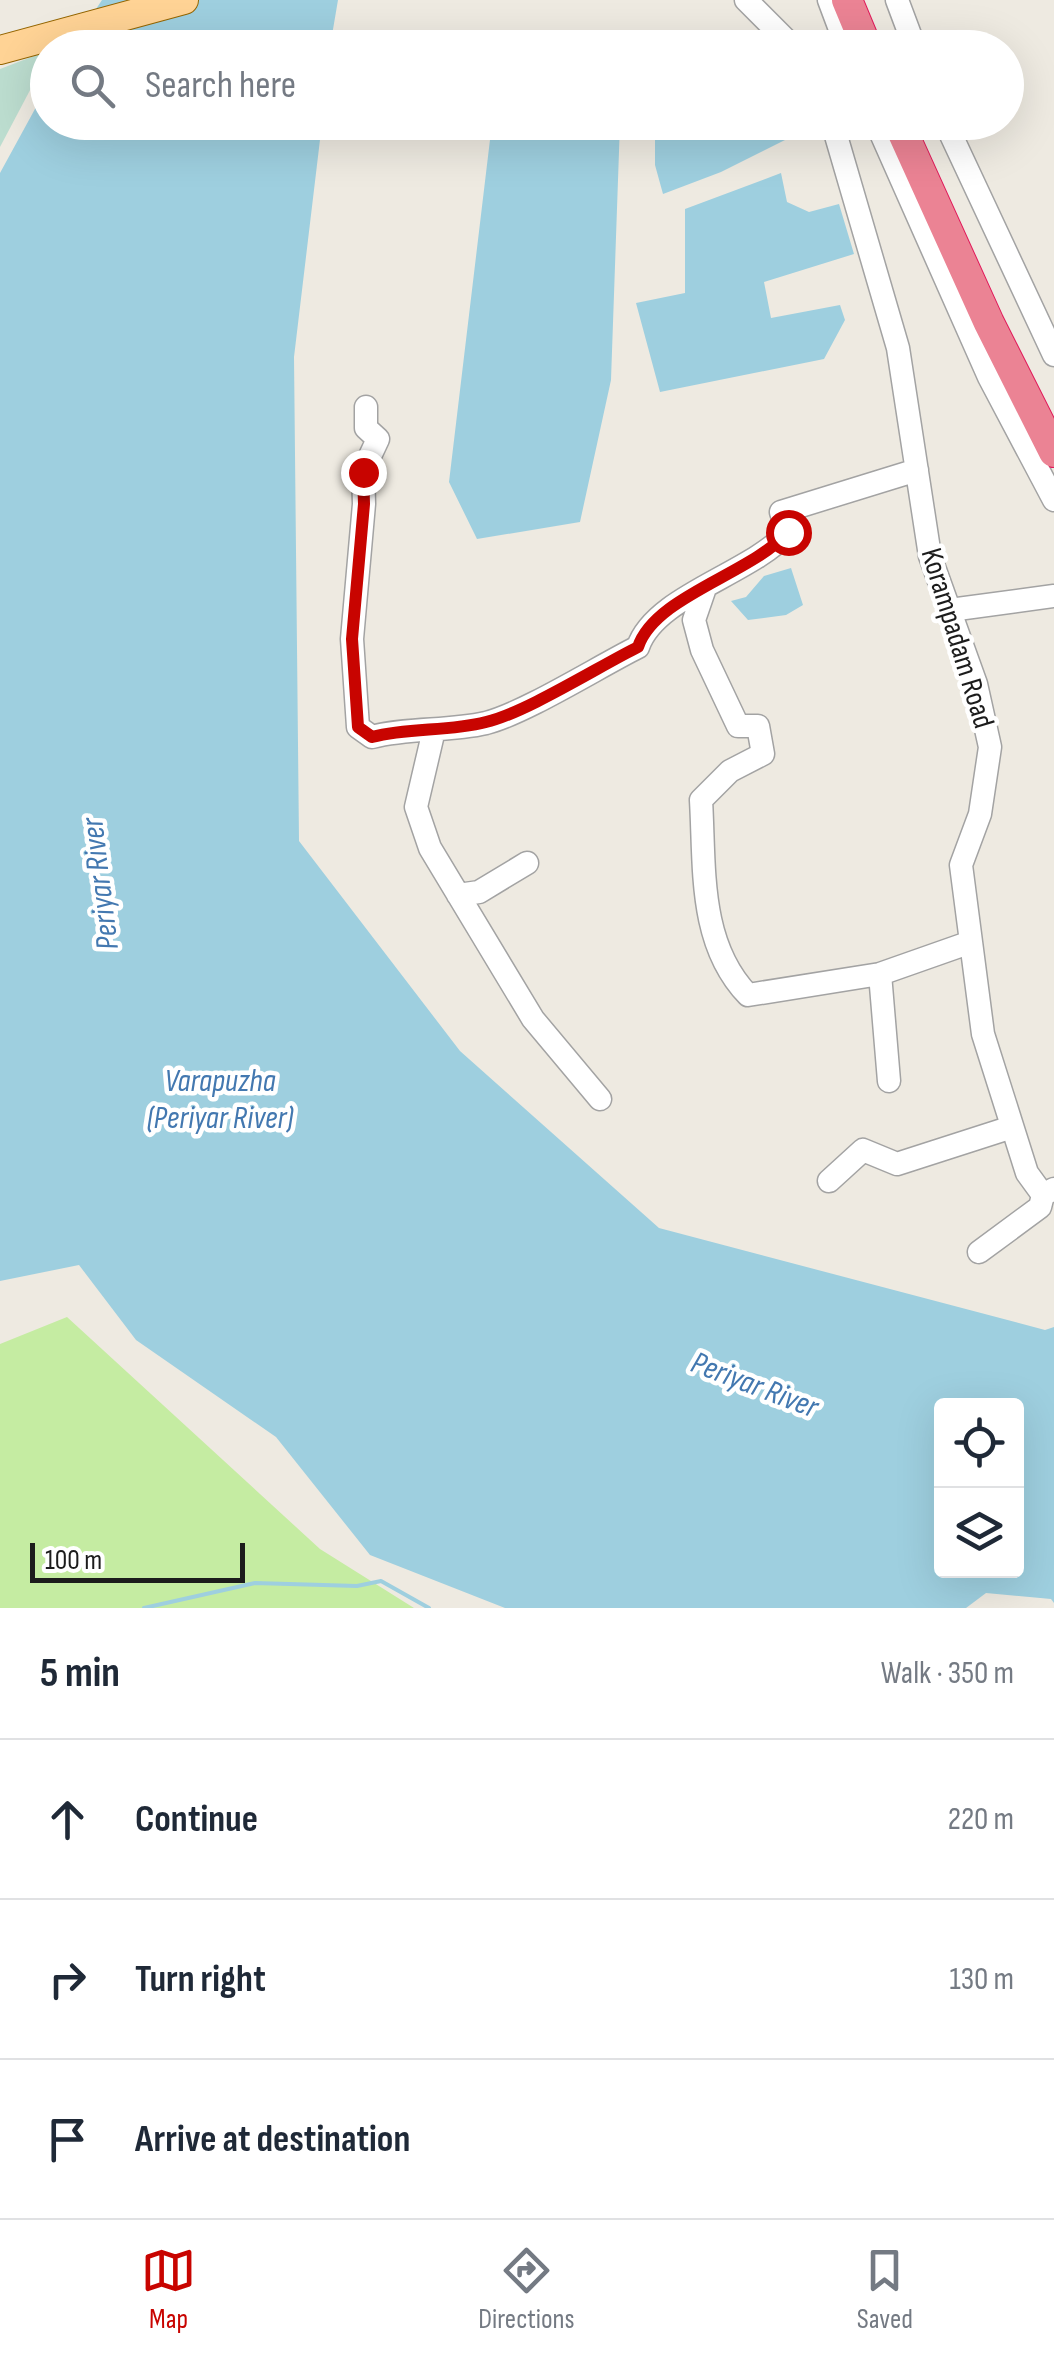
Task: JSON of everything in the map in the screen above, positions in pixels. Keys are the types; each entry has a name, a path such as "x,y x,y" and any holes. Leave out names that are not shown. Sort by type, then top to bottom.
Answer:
{"highway":[{"path":"848,0 860,30"},
{"path":"869,0 880,30"},
{"path":"907,140 996,318 1054,414"},
{"path":"926,140 1054,452"}],"main road":[{"path":"71,30 184,0"}],"street":[{"path":"746,0 776,30"},
{"path":"829,0 840,30"},
{"path":"897,0 908,30"},
{"name":"Korampadam Road","path":"837,140 898,348 930,556 976,684 990,748 980,814 962,865 983,1034 1028,1173 1048,1192"},
{"path":"884,140 938,268 1054,500"},
{"path":"953,140 1054,355"},
{"path":"366,406 366,428 378,440 363,472 364,504 352,639 358,727 372,737 408,728 434,730 489,722 638,647 643,632 706,588 772,550 788,532 781,512 917,470"},
{"path":"706,588 694,620 702,650 738,726 758,726 763,754 730,771 701,800 702,875 715,942 728,975 748,995 880,974 971,942"},
{"path":"950,610 1054,596"},
{"path":"434,730 416,807 430,848 533,1018 600,1099"},
{"path":"458,894 479,892 527,863"},
{"path":"880,974 890,1081"},
{"path":"829,1181 863,1150 898,1164 1012,1127"},
{"path":"979,1252 1040,1207 1048,1192"}],"green space":[{"path":"30,58 30,90 0,147 0,69"},
{"path":"67,1317 320,1549 414,1608 0,1608 0,1344"}],"water":[{"path":"102,0 338,0 333,30 82,30"},
{"name":"Varapuzha (Periyar River)","path":"30,118 30,140 320,140 294,357 299,841 460,1051 659,1228 1045,1330 1054,1327 1054,1603 1051,1599 986,1593 966,1608 505,1608 370,1555 276,1437 136,1340 79,1265 0,1281 0,173"},
{"path":"490,140 619,140 611,380 580,522 477,539 449,482"},
{"path":"655,140 785,140 721,172 663,194 655,165"},
{"path":"781,173 787,202 809,212 839,204 854,254 764,282 771,318 840,305 845,320 824,359 660,392 636,303 685,293 685,209"},
{"path":"791,568 803,605 786,615 748,620 731,601 746,597 764,576"}],"waterway":[{"path":"144,1608 255,1583 357,1586 381,1581 429,1608"}],"route":[{"path":"363,472 364,504 352,639 359,688 358,727 372,737 408,728 434,730 489,722 638,647 643,632 664,614 772,550 788,532"}],"water label":[{"name":"Periyar River","path":"99,884"},
{"name":"Periyar River","path":"755,1384"}]}
